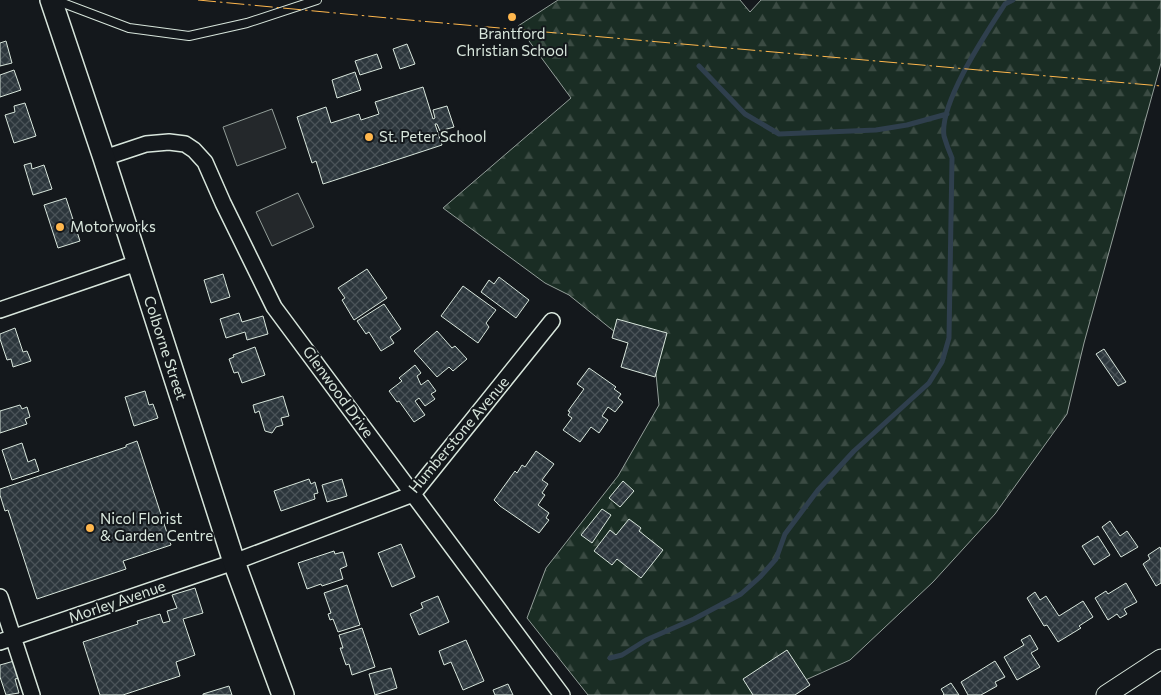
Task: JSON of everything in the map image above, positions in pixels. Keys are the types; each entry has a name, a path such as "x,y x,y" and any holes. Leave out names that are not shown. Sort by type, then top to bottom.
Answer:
{"main road":[{"name":"Colborne Street","path":"51,0 234,562 284,695"}],"street":[{"name":"Glenwood Drive","path":"104,158 146,144 168,142 185,144 194,150 204,162 274,307 562,695"},
{"path":"0,310 137,263"},
{"name":"Humberstone Avenue","path":"234,562 413,494 552,321"},
{"name":"Morley Avenue","path":"6,640 234,562"},
{"path":"0,597 6,640 32,695"},
{"path":"1106,695 1161,659"}],"lane":[{"path":"55,0 129,28 189,36 247,23 317,0"}],"green space":[{"path":"558,0 740,0 750,12 761,0 1161,0 1161,63 1084,343 1067,414 995,514 933,582 850,660 772,695 588,695 527,618 546,568 618,476 659,405 656,374 631,345 569,295 545,283 443,208 571,98 518,26"}],"shaded area":[{"path":"272,109 286,148 237,166 223,127"},
{"path":"298,193 314,227 272,246 256,212"}],"building":[{"path":"6,41 12,63 0,66 0,43"},
{"path":"407,44 415,64 400,69 393,49"},
{"path":"377,54 382,68 360,75 355,61"},
{"path":"14,70 21,90 0,97 0,75"},
{"path":"355,72 361,90 337,98 332,80"},
{"path":"423,87 433,119 435,118 433,110 447,106 454,127 440,131 437,124 435,124 442,145 323,184 316,161 312,163 297,117 326,107 331,123 359,114 361,120 379,114 375,102"},
{"path":"25,103 36,136 14,143 5,115 15,112 14,106"},
{"path":"31,163 32,169 44,165 52,189 33,195 24,165"},
{"path":"66,198 80,241 58,248 44,205"},
{"path":"367,269 387,298 354,320 342,300 345,298 338,288"},
{"path":"223,274 230,297 211,303 204,280"},
{"path":"499,277 529,300 516,318 481,292 489,280 494,284"},
{"path":"463,286 496,310 486,323 489,327 478,343 441,316"},
{"path":"384,304 401,329 390,337 394,343 381,351 369,332 366,334 357,321"},
{"path":"239,313 242,322 263,316 268,334 247,340 245,332 226,338 220,319"},
{"path":"617,319 667,333 655,377 621,367 628,343 612,338"},
{"path":"15,328 23,352 27,351 31,361 13,367 11,359 7,360 0,334"},
{"path":"437,331 452,348 455,346 467,359 453,371 449,367 437,377 414,351"},
{"path":"255,347 265,375 242,383 238,372 234,373 229,359 234,357 233,355"},
{"path":"1104,349 1126,382 1118,386 1096,354"},
{"path":"415,365 421,373 417,376 421,385 428,380 436,391 431,394 435,399 425,406 419,398 415,401 425,415 414,422 399,401 397,402 389,391 402,381 399,378"},
{"path":"589,368 616,387 614,389 621,394 618,398 623,402 615,412 608,407 602,416 608,420 599,433 591,427 580,442 563,430 572,418 568,415 570,412 568,411 584,389 577,384"},
{"path":"145,391 149,405 153,404 158,418 134,426 125,397"},
{"path":"283,396 289,416 281,418 283,425 276,427 272,433 265,431 259,411 255,413 253,405"},
{"path":"20,405 22,409 27,407 30,417 25,419 27,424 0,433 0,411"},
{"name":"Nicol Florist & Garden Centre","path":"137,441 171,545 123,561 126,569 37,599 8,510 5,511 0,489 126,447 126,445"},
{"path":"22,443 28,462 35,459 39,471 12,480 2,450"},
{"path":"536,451 554,464 542,480 548,484 542,493 545,495 538,505 549,513 546,518 549,520 539,533 494,500 515,471 517,473 522,465 525,467"},
{"path":"309,479 311,484 315,482 318,493 314,494 315,499 281,511 274,491"},
{"path":"342,479 347,496 327,502 322,485"},
{"path":"623,481 634,491 620,507 609,498"},
{"path":"602,509 611,515 592,543 581,535"},
{"path":"629,519 641,528 639,531 663,550 641,578 617,559 612,565 594,551 610,530 616,535"},
{"path":"1110,521 1120,536 1127,531 1138,547 1121,557 1102,527"},
{"path":"1098,536 1110,555 1094,565 1082,546"},
{"path":"401,544 415,577 392,587 378,553"},
{"path":"1160,547 1161,583 1156,586 1143,564 1150,559 1148,555"},
{"path":"334,551 335,554 343,552 347,566 340,569 343,579 307,589 298,563"},
{"path":"1126,583 1137,602 1124,609 1127,614 1120,618 1117,614 1108,620 1095,598 1106,591 1108,594"},
{"path":"347,585 360,625 338,632 333,619 330,620 328,614 331,613 324,593"},
{"path":"195,588 203,613 183,619 195,655 176,662 180,676 123,695 100,695 83,642 138,624 137,621 160,614 163,623 170,621 167,611 177,608 172,595"},
{"path":"1035,592 1040,600 1046,596 1059,616 1083,601 1093,617 1079,626 1081,628 1058,642 1047,625 1044,626 1027,598"},
{"path":"438,596 449,622 419,635 410,614 423,608 421,603"},
{"path":"362,628 375,667 352,675 349,664 346,665 340,648 343,648 339,635"},
{"path":"1030,635 1038,649 1031,653 1040,667 1017,680 1004,657 1024,645 1021,640"},
{"path":"466,640 484,681 463,690 451,662 444,665 439,651"},
{"path":"787,650 810,685 795,695 753,695 743,679"},
{"path":"14,661 19,678 15,679 19,693 6,695 0,677 0,665"},
{"path":"995,661 1005,677 995,682 997,686 981,695 968,695 961,682"},
{"path":"391,668 397,688 375,695 369,674"},
{"path":"951,683 959,695 943,695 941,689"},
{"path":"508,684 513,695 495,695 493,690"},
{"path":"229,686 232,695 203,695 203,694"}],"waterway":[{"path":"610,658 622,655 646,640 694,619 741,594 776,559 785,534 818,490 854,451 929,383 942,362 949,338 952,158 944,136 944,122 956,87 966,68 1005,4 1013,0"},
{"path":"699,66 745,114 779,134 876,130 907,125 947,114"}],"power":[{"path":"198,0 1161,86"}],"place":[{"name":"Brantford Christian School","path":"512,17"},
{"name":"St. Peter School","path":"369,137"},
{"name":"Motorworks","path":"60,227"},
{"name":"Nicol Florist & Garden Centre","path":"90,528"}]}
